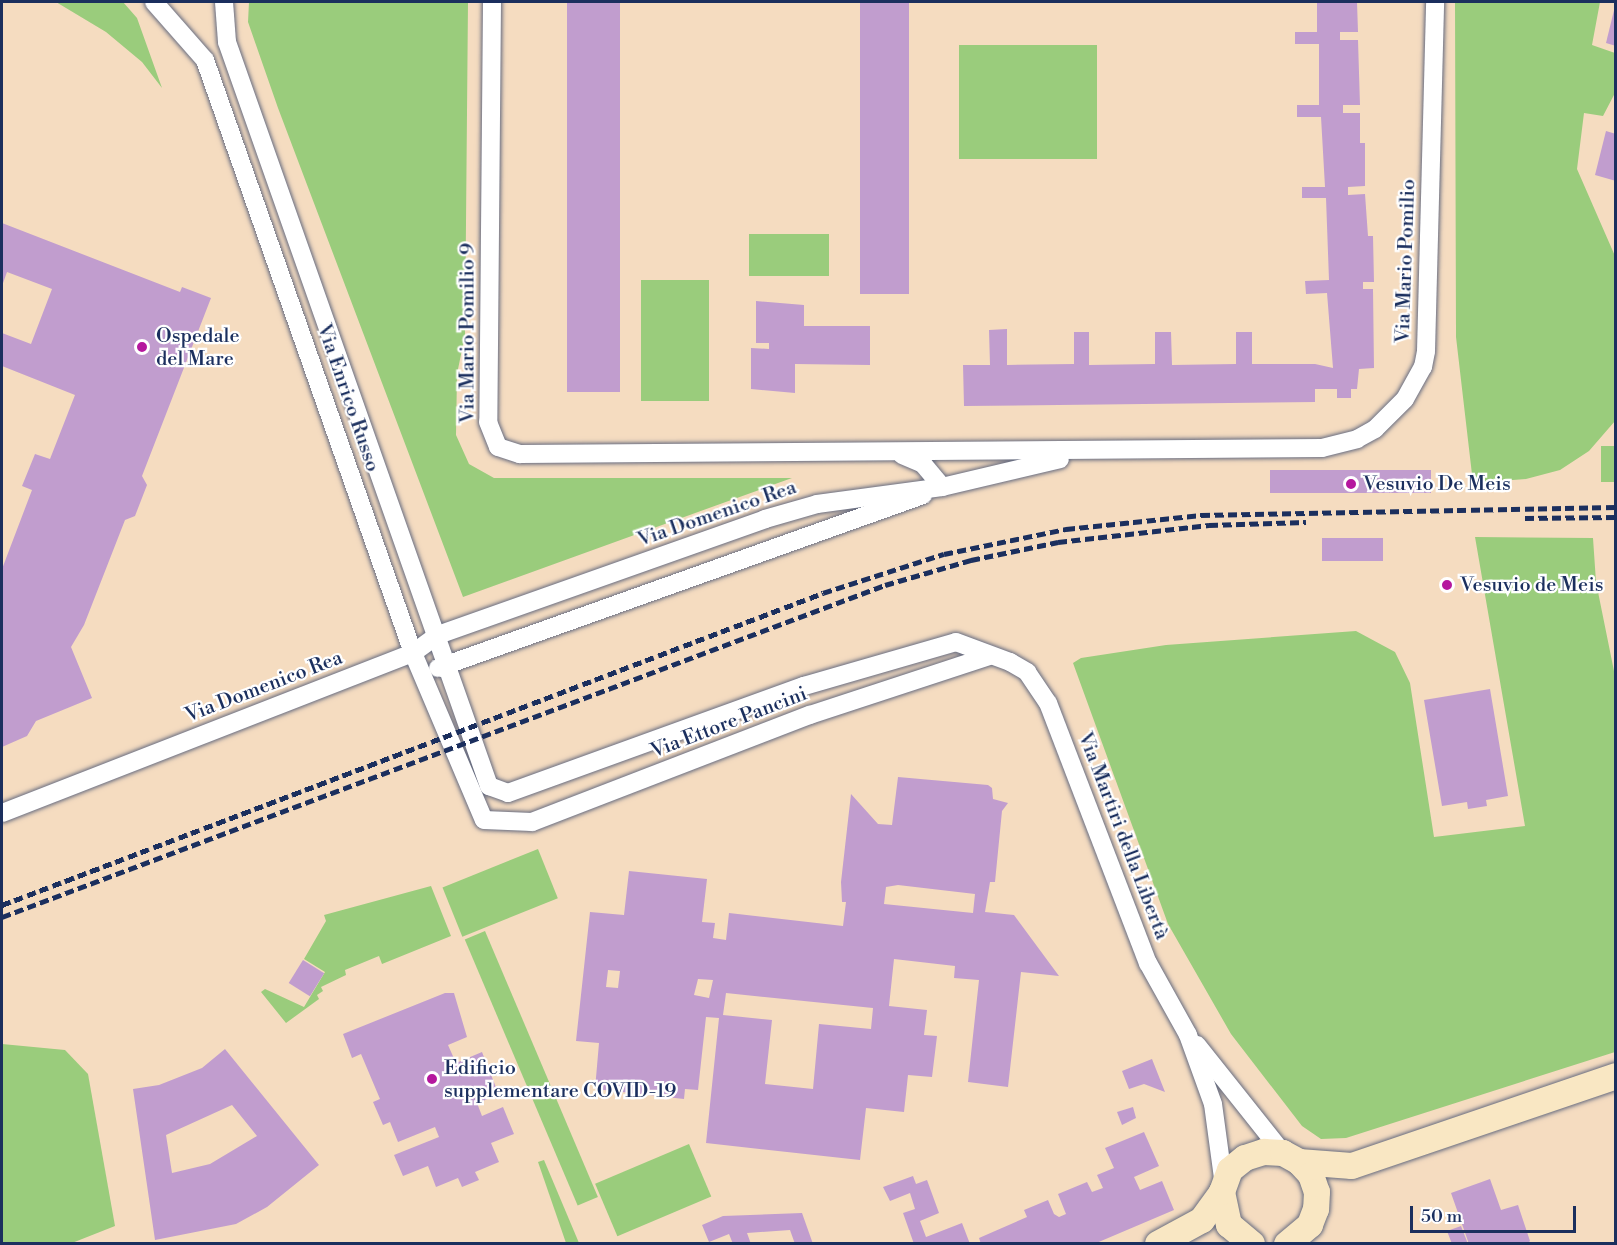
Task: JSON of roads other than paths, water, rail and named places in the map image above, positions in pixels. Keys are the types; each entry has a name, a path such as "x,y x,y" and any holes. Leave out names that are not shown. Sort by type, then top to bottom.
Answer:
{"street":[{"name":"Via Enrico Russo","path":"154,2 205,60 413,654 484,820"},
{"name":"Via Enrico Russo","path":"224,2 227,42 438,635 489,786 508,793"},
{"name":"Via Mario Pomilio 9","path":"492,2 488,422 498,447 520,454 891,452"},
{"name":"Via Mario Pomilio","path":"891,452 1337,446 1375,429 1405,399 1423,366 1429,330 1435,2"},
{"name":"Via Mario Pomilio","path":"942,487 1046,461 1124,450"},
{"path":"422,673 839,528 942,487 923,464 891,452"},
{"name":"Via Domenico Rea","path":"2,813 413,654 438,635 786,513 817,504 942,487"},
{"name":"Via Ettore Pancini","path":"508,793 804,686 956,642 1010,662"},
{"name":"Via Ettore Pancini","path":"484,820 532,822 810,715 989,656"},
{"name":"Via Martiri della Libertà","path":"1010,662 1027,672 1048,703 1145,955 1188,1035 1213,1104 1223,1188"},
{"name":"Via Martiri della Libertà","path":"1188,1035 1291,1157"},
{"path":"1287,1244 1313,1226 1331,1186 1352,1166 1616,1076"},
{"path":"1158,1244 1187,1231 1202,1220 1223,1188 1230,1170 1245,1158 1264,1152 1352,1166"},
{"path":"1291,1157 1315,1183 1313,1226"},
{"path":"1223,1188 1225,1219 1248,1241"},
{"path":"1187,1231 1248,1241"}],"railway":[{"path":"2,905 823,593 944,554 1066,529 1201,515 1616,507"},
{"path":"1525,518 1616,517"},
{"path":"2,917 885,585 971,560 1058,542 1209,525 1306,522"}],"place":[{"name":"Ospedale del Mare","path":"142,347"},
{"name":"Vesuvio De Meis","path":"1351,484"},
{"name":"Vesuvio de Meis","path":"1447,585"},
{"name":"Edificio supplementare COVID-19","path":"432,1079"}]}
